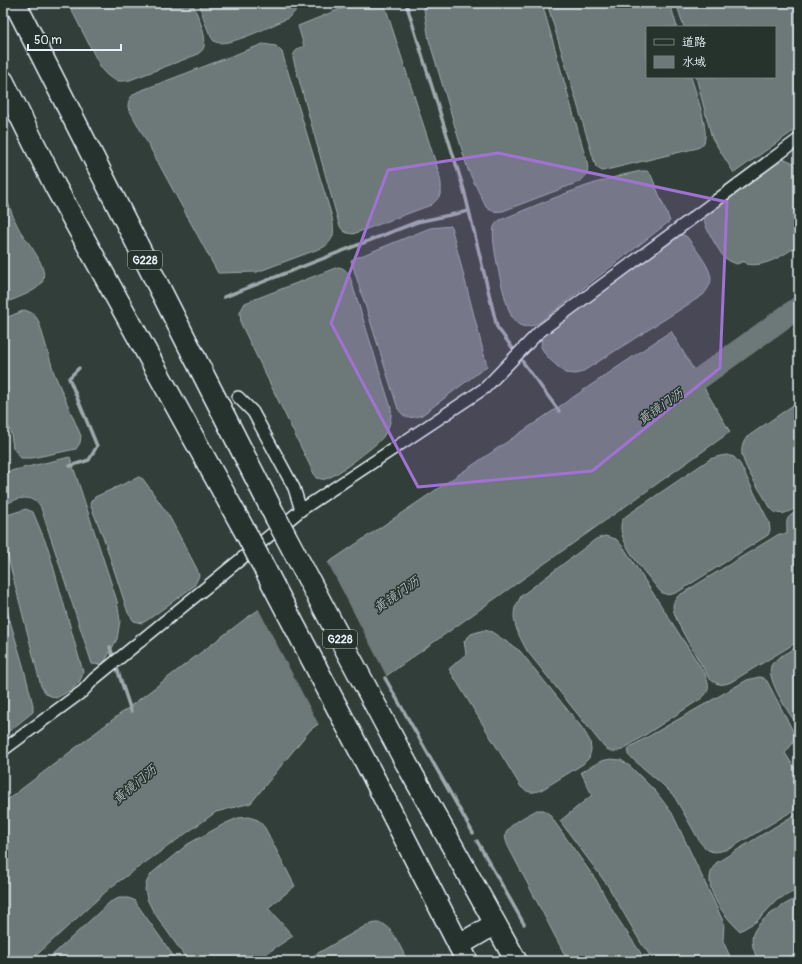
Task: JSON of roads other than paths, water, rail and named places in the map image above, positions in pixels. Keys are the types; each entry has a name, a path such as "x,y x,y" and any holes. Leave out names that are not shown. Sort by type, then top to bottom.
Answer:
{"highway":[{"name":"G228","path":"15,3 275,516 406,761 516,961"},
{"name":"G228","path":"3,81 55,186 247,534 463,953"},
{"path":"463,953 496,924"}],"street":[{"path":"3,750 83,691 94,679 301,510 485,388 539,332 799,139"},
{"path":"238,397 253,412 294,488 301,510"}],"water":[{"path":"68,3 192,3 205,39 203,49 196,55 130,80 114,80 102,70"},
{"path":"199,3 298,3 298,5 296,10 288,18 250,35 220,43 214,41 212,38 205,23"},
{"path":"355,3 383,3 385,6 439,173 441,191 438,198 431,205 353,234 344,231 339,224 293,58 296,50 304,46 298,26"},
{"path":"423,3 542,3 587,162 588,168 586,176 582,180 503,211 498,212 490,210 486,207 468,170 429,40"},
{"path":"547,3 670,3 677,26 646,26 646,78 691,78 704,122 705,139 703,144 695,149 602,171 596,167"},
{"path":"676,3 795,3 799,17 799,127 734,173 712,138 696,78 776,78 776,26 684,26"},
{"path":"263,44 276,46 282,52 332,217 333,234 331,240 324,247 257,272 218,273 128,107 129,100 137,92"},
{"path":"785,159 794,163 799,172 799,245 774,260 760,264 746,264 744,261 737,264 729,261 723,256 710,235 705,223 705,215 775,162"},
{"path":"641,171 647,171 651,175 670,221 540,322 524,327 518,324 513,319 507,306 501,283 493,234 496,224 500,220 569,192 605,180"},
{"path":"3,188 19,229 41,263 44,278 41,284 34,290 3,304"},
{"path":"451,226 487,366 422,415 408,417 403,415 398,409 351,260 430,228"},
{"path":"680,235 687,237 710,273 710,283 703,295 582,372 576,374 565,373 547,357 541,347 542,338 676,236"},
{"path":"338,267 346,270 350,277 391,408 391,416 390,424 379,441 346,468 330,477 323,479 316,478 241,324 240,312 245,303"},
{"path":"25,310 34,314 39,322 54,373 81,436 80,443 76,449 32,458 21,458 13,448 11,434 3,410 3,319"},
{"path":"671,331 730,432 310,730 251,803 216,812 111,887 30,961 3,961 3,803 245,619"},
{"path":"799,401 799,506 788,512 780,514 773,511 770,507 750,474 742,455 742,448 747,437"},
{"path":"727,455 734,457 740,464 769,522 770,530 768,535 678,592 669,595 665,594 661,592 643,570 630,551 622,533 622,521 626,516 710,459"},
{"path":"70,457 117,601 120,621 117,639 103,665 92,664 40,505 30,499 22,498 3,505 3,475 6,472"},
{"path":"139,477 143,479 169,516 197,569 199,576 194,586 142,623 134,621 128,613 104,539 90,504 95,497"},
{"path":"26,509 33,512 48,548 83,672 77,685 56,698 46,694 41,686 3,538 3,518 7,515"},
{"path":"799,510 799,641 731,682 722,684 714,682 709,678 678,622 673,607 674,601 678,596 779,534 787,534 787,519"},
{"path":"605,536 616,539 624,548 705,674 708,687 707,692 702,698 622,750 614,751 610,751 604,747 527,651 517,631 514,619 515,608 521,596 596,539"},
{"path":"3,597 23,665 33,705 33,712 3,736"},
{"path":"484,630 492,632 520,651 583,729 590,741 591,750 589,758 583,764 543,789 529,792 521,787 449,669 466,654 464,641 471,634"},
{"path":"799,646 799,727 790,715 775,688 770,672 771,666 776,660"},
{"path":"759,677 767,681 794,733 793,743 785,753 799,775 799,807 731,848 717,852 710,851 700,842 674,796 628,755 628,751 630,747 747,680"},
{"path":"611,759 621,760 631,767 656,792 672,813 724,923 723,941 732,961 654,961 641,943 608,886 560,821 592,795 581,772 601,761"},
{"path":"537,810 544,810 549,814 596,880 614,913 646,961 568,961 506,840 506,833 511,827 519,820"},
{"path":"799,812 799,889 777,900 757,921 740,931 727,917 715,900 711,890 711,872 716,863"},
{"path":"249,817 258,820 265,828 295,886 268,908 293,936 255,961 188,961 153,911 147,899 145,889 147,881 152,873 188,844 226,823 238,818"},
{"path":"799,897 799,961 758,961 752,941 756,928 766,917"},
{"path":"119,898 134,900 177,961 46,961 110,902"},
{"path":"376,923 383,924 390,930 397,940 407,961 304,961 367,925"}],"waterway":[{"path":"406,3 464,190 497,327 559,411"},
{"path":"224,297 417,222 469,211"},
{"name":"黄镜门沥","path":"675,396 799,307"},
{"path":"70,466 89,460 97,446 69,378 79,368"},
{"path":"110,647 131,711"},
{"path":"385,678 473,833"},
{"path":"477,841 524,924"}]}
